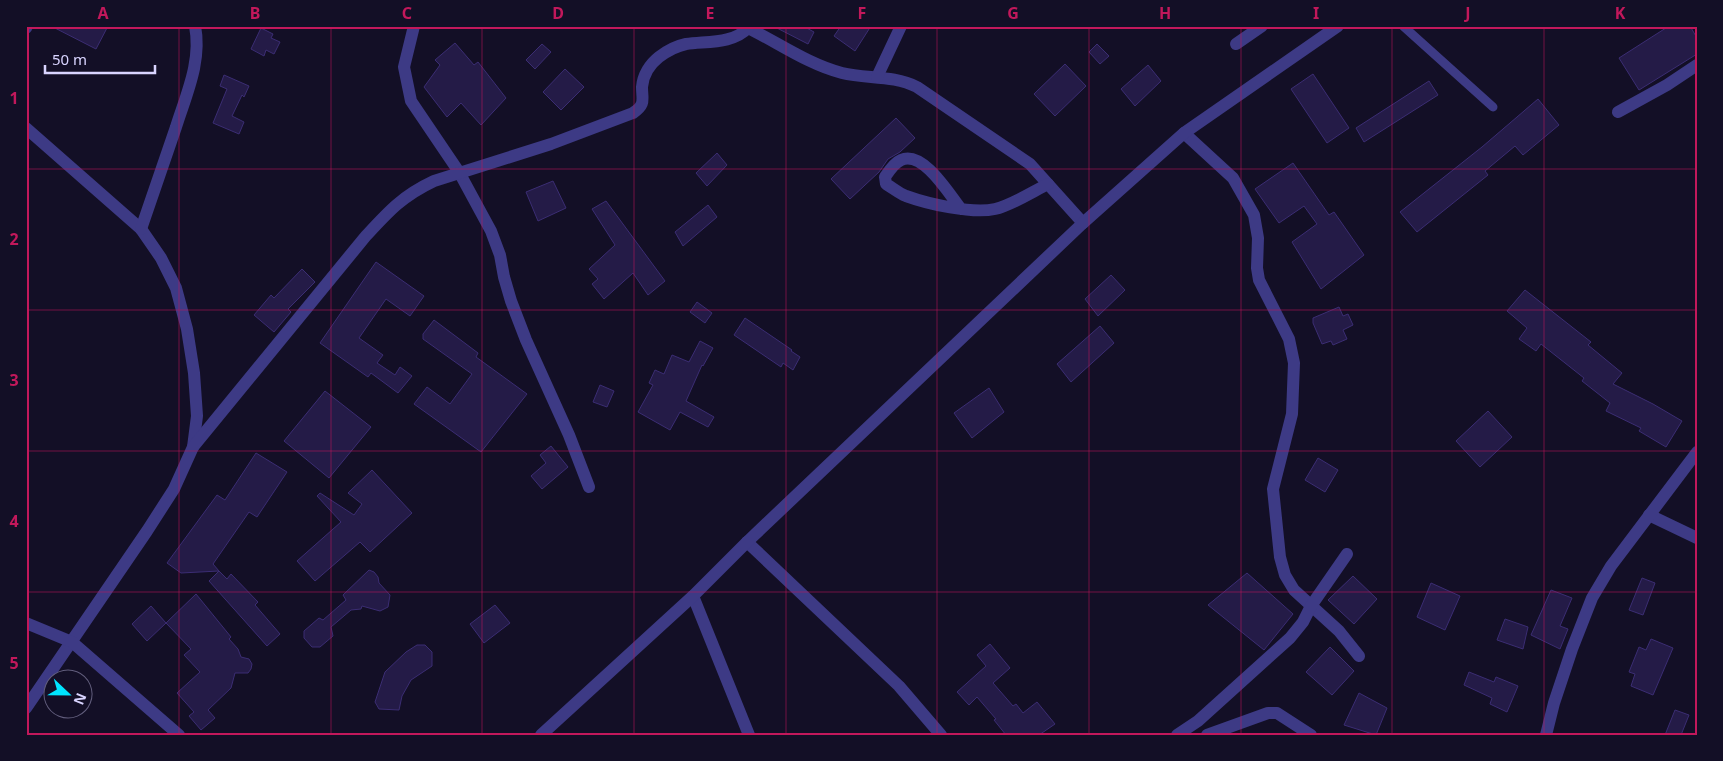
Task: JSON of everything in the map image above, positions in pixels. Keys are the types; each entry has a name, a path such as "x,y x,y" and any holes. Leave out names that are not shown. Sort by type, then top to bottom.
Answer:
{"street":[{"path":"141,229 195,68 197,35 195,26"},
{"path":"414,26 404,67 411,101 459,172 491,231 500,254 511,301 526,340 569,435 589,487"},
{"path":"877,77 901,26"},
{"path":"1236,44 1262,26"},
{"path":"541,735 693,596 747,542 1083,222 1184,133 1338,26"},
{"path":"26,708 174,489 193,447 365,237 394,206 416,190 434,181 551,144 625,117 638,110 644,97 642,88 646,72 659,57 672,49 685,44 734,38 743,33 746,27 827,68 844,73 899,80 917,87 1030,164 1083,222"},
{"path":"1618,112 1667,85 1697,65"},
{"path":"26,128 141,229 160,258 176,288 187,329 194,373 196,416 193,447"},
{"path":"1184,133 1233,178 1254,215 1258,238 1256,268 1259,280 1289,339 1294,363 1292,414 1273,489 1280,557 1285,575 1294,590 1339,631 1359,656"},
{"path":"961,209 926,166 914,158 901,160 891,168 885,177 886,184 906,195 961,209 974,211 995,209 1048,184"},
{"path":"1546,735 1554,703 1572,649 1592,598 1611,566 1697,452"},
{"path":"1649,515 1697,538"},
{"path":"747,542 899,686 941,735"},
{"path":"1177,735 1198,721 1290,638 1303,622 1311,606 1347,554"},
{"path":"693,596 748,735"},
{"path":"26,623 72,642 179,735"},
{"path":"1207,735 1268,713 1277,713 1311,735"}],"lane":[{"path":"1402,26 1493,107"}],"building":[{"path":"51,26 108,26 96,49"},
{"path":"773,26 803,26 814,32 808,44"},
{"path":"841,26 871,26 855,51 834,36"},
{"path":"1669,26 1690,26 1697,38 1697,54 1639,90 1619,58"},
{"path":"261,28 273,34 271,38 280,42 274,54 266,50 264,56 251,49"},
{"path":"455,43 474,65 478,62 506,98 481,125 461,103 447,117 424,87 440,65 435,60"},
{"path":"542,44 551,52 535,69 526,60"},
{"path":"1097,44 1109,56 1100,64 1089,52"},
{"path":"1065,64 1086,86 1055,116 1034,94"},
{"path":"1148,65 1161,81 1135,106 1121,89"},
{"path":"565,69 584,87 561,110 543,92"},
{"path":"1313,74 1349,128 1327,143 1291,89"},
{"path":"224,75 249,86 244,97 242,95 232,116 244,122 239,134 213,123 227,89 220,86"},
{"path":"1429,81 1438,95 1364,142 1356,128"},
{"path":"1538,99 1559,125 1523,155 1515,146 1485,171 1488,175 1417,232 1400,212 1482,147"},
{"path":"896,118 915,138 900,152 888,159 879,172 850,199 831,179"},
{"path":"717,153 727,165 707,186 696,173"},
{"path":"1293,163 1329,215 1334,212 1364,255 1321,289 1292,242 1317,224 1304,206 1279,223 1255,189"},
{"path":"553,181 566,208 538,221 526,192"},
{"path":"606,201 665,281 648,295 633,273 604,299 592,284 598,279 589,269 615,245 592,209"},
{"path":"708,205 717,217 683,246 675,232"},
{"path":"376,262 424,296 410,316 386,299 359,338 383,355 377,363 395,375 400,367 412,376 398,393 371,373 368,377 320,343"},
{"path":"302,269 315,282 288,309 291,312 274,332 254,315 271,295 274,298"},
{"path":"1111,275 1125,290 1098,316 1085,299"},
{"path":"1525,290 1591,342 1588,345 1622,373 1613,384 1682,421 1666,447 1639,431 1641,428 1606,411 1610,403 1582,381 1584,378 1541,344 1536,351 1519,339 1527,328 1507,311"},
{"path":"697,302 712,313 705,323 690,312"},
{"path":"1339,307 1343,316 1348,314 1353,325 1343,330 1347,339 1333,345 1331,341 1322,344 1313,323 1313,318"},
{"path":"745,318 800,357 793,370 783,363 781,367 734,335"},
{"path":"434,320 478,353 476,357 527,394 481,452 414,404 427,387 450,404 472,374 423,339 423,334"},
{"path":"1100,326 1114,343 1071,382 1057,364"},
{"path":"700,341 713,348 702,365 686,401 714,417 708,427 680,412 670,430 638,412 653,385 649,383 655,370 664,374 672,355 689,362"},
{"path":"600,385 614,391 607,407 593,402"},
{"path":"989,388 1004,412 972,438 954,413"},
{"path":"325,391 371,427 329,478 284,441"},
{"path":"1488,411 1512,437 1480,467 1456,441"},
{"path":"551,446 568,467 542,489 531,476 546,463 540,455"},
{"path":"256,453 287,472 257,517 249,512 213,564 219,571 181,573 167,563 217,495 225,500"},
{"path":"1318,458 1338,470 1325,492 1305,480"},
{"path":"372,470 412,513 370,552 360,542 315,581 297,561 341,522 317,496 320,493 354,515 362,504 348,493"},
{"path":"369,570 374,572 378,577 379,583 390,595 388,607 380,611 362,606 361,609 351,610 331,627 333,636 320,647 312,647 304,638 304,631 319,618 323,620 346,600 343,595"},
{"path":"219,571 227,579 231,574 258,602 255,605 280,634 267,646 209,581"},
{"path":"1247,573 1293,614 1264,650 1208,605"},
{"path":"1353,576 1377,599 1354,624 1328,600"},
{"path":"1642,578 1655,583 1643,615 1629,610"},
{"path":"1431,583 1460,596 1445,630 1417,617"},
{"path":"1551,590 1572,598 1560,626 1568,629 1560,649 1531,635"},
{"path":"196,594 231,637 229,639 238,649 241,657 249,659 252,664 248,673 235,673 231,688 208,710 215,718 201,730 189,716 194,712 177,693 200,672 184,655 191,649 166,623"},
{"path":"495,605 510,623 484,643 470,624"},
{"path":"151,606 166,623 147,641 132,624"},
{"path":"1505,619 1528,627 1523,649 1497,640"},
{"path":"1651,639 1673,648 1653,695 1631,686 1635,674 1629,672 1639,647 1646,650"},
{"path":"990,644 1010,668 993,683 1013,706 1016,704 1023,713 1037,702 1055,724 1039,735 1006,735 994,720 996,719 977,697 969,705 957,692 986,666 977,655"},
{"path":"417,645 425,645 432,652 432,666 411,680 402,696 399,710 379,709 375,702 385,672 406,652"},
{"path":"1330,647 1354,671 1332,695 1306,672"},
{"path":"1469,672 1494,682 1496,677 1518,686 1507,712 1490,704 1492,698 1464,685"},
{"path":"1359,693 1387,708 1376,735 1344,725"},
{"path":"1675,710 1689,715 1681,735 1665,735"}]}
